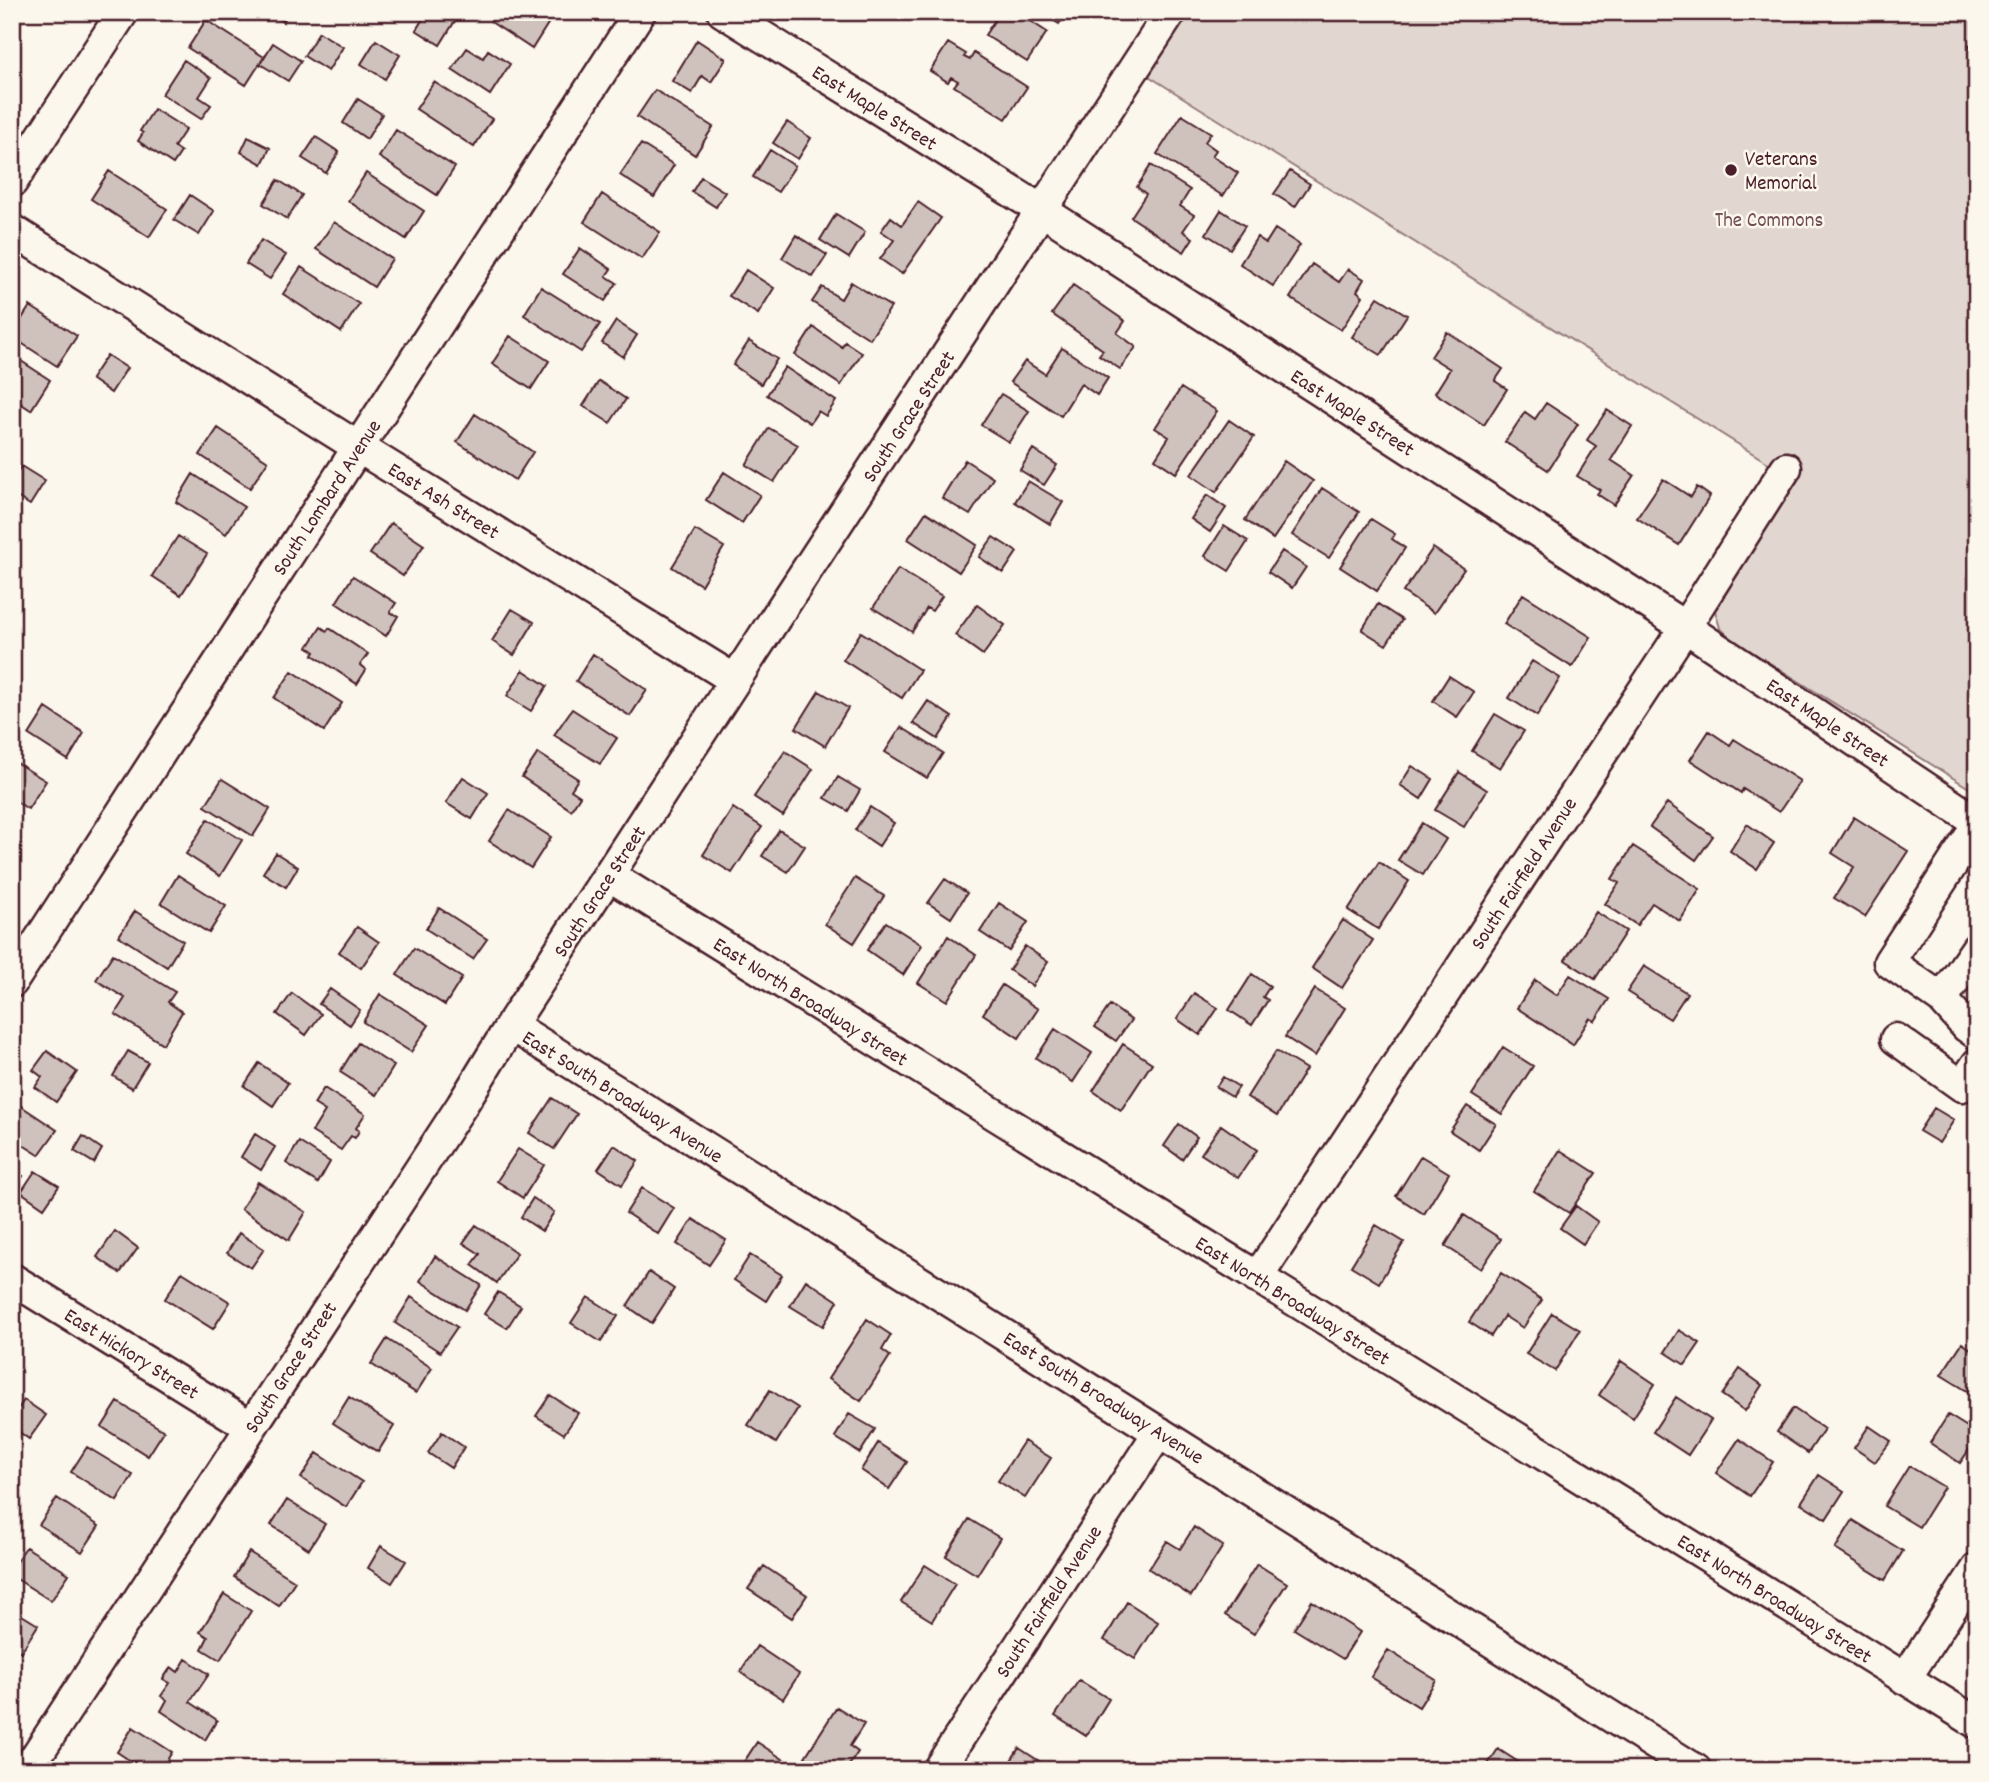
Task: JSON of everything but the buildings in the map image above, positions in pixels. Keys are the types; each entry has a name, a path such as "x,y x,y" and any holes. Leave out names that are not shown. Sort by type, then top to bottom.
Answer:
{"street":[{"path":"12,182 123,12"},
{"name":"South Lombard Avenue","path":"12,982 640,12"},
{"name":"East Maple Street","path":"723,12 1043,211 1685,627 1977,824"},
{"name":"South Grace Street","path":"27,1770 1171,12"},
{"name":"East Ash Street","path":"12,230 735,680"},
{"name":"South Fairfield Avenue","path":"1257,1278 1685,627 1786,468"},
{"path":"1977,824 1889,962 1942,999 1967,1027 1977,1034"},
{"name":"East North Broadway Street","path":"610,876 1977,1723"},
{"path":"1942,999 1977,948"},
{"name":"East South Broadway Avenue","path":"511,1025 1696,1770"},
{"path":"1896,1039 1962,1086 1977,1064"},
{"name":"East Hickory Street","path":"12,1279 251,1427"},
{"name":"South Fairfield Avenue","path":"937,1770 1159,1432"},
{"path":"1905,1679 1977,1569"}],"green space":[{"name":"The Commons","path":"1188,12 1977,12 1977,793 1733,640 1720,628 1715,611 1797,481 1147,75"}],"place":[{"name":"Veterans Memorial","path":"1731,170"}]}
